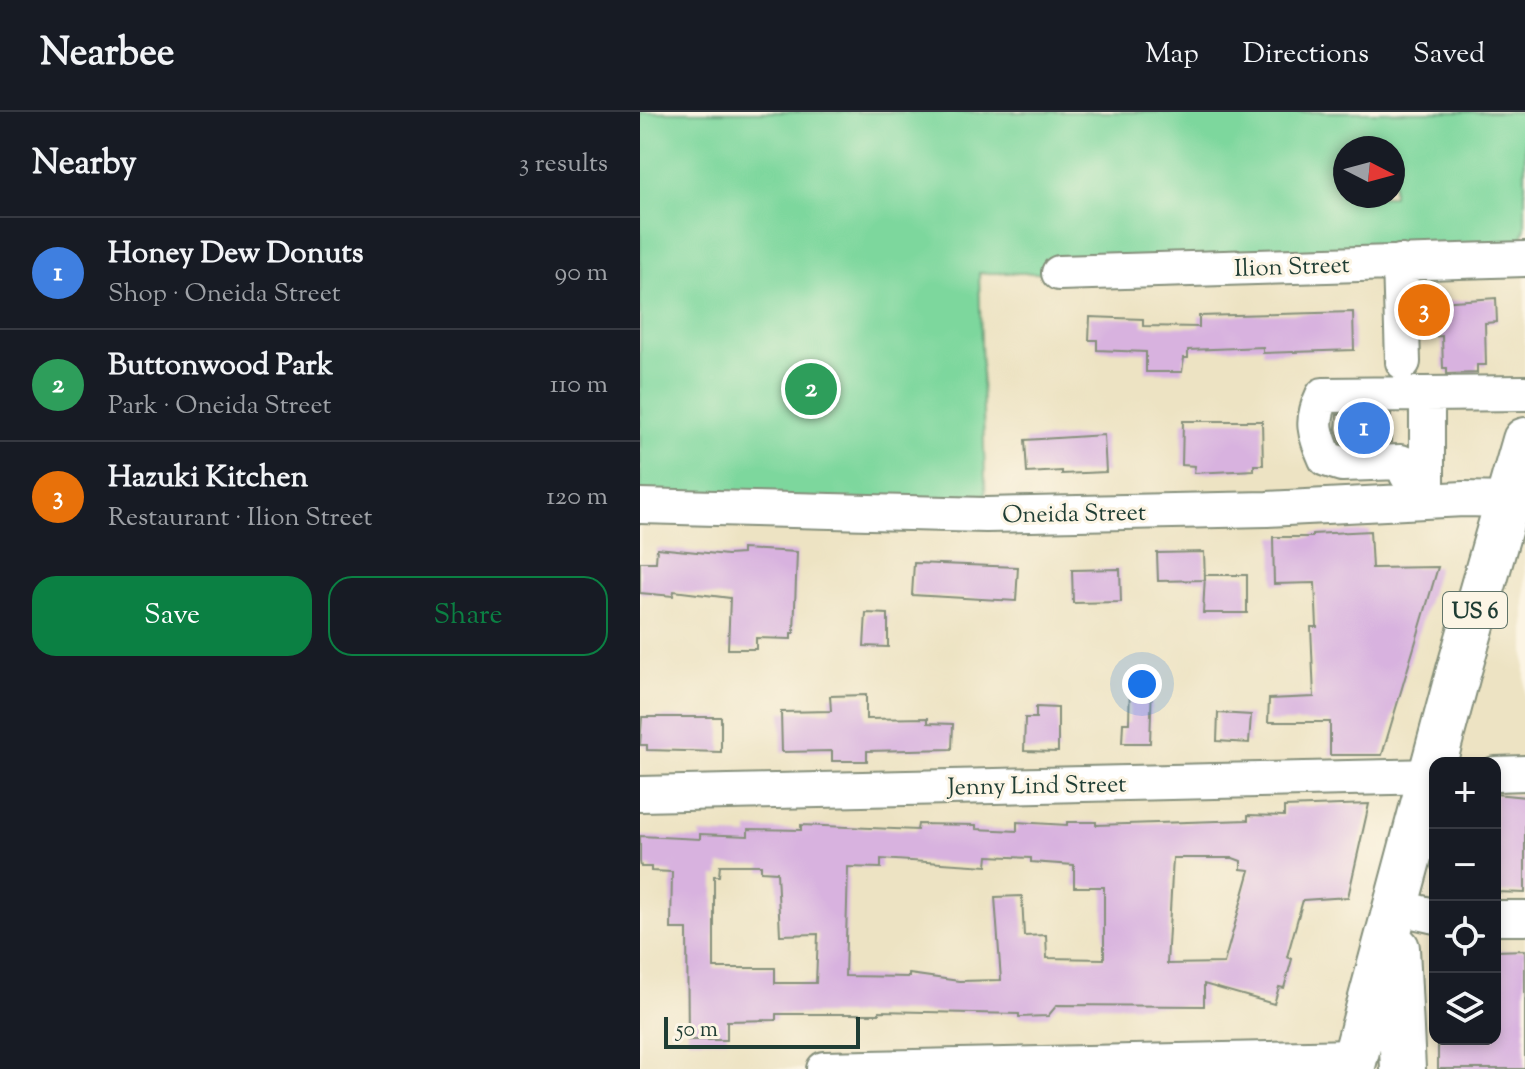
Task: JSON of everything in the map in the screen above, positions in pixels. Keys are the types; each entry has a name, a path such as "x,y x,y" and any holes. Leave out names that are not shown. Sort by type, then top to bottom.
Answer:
{"main road":[{"name":"US 6","path":"1438,757 1524,436"},
{"name":"US 6","path":"1403,1069 1415,912 1429,806"},
{"name":"US 6","path":"1353,1063 1415,912"}],"street":[{"name":"Ilion Street","path":"1059,273 1525,259"},
{"path":"1400,262 1403,362"},
{"path":"1420,483 1401,462 1342,464 1326,459 1314,431 1317,408 1323,395 1525,393"},
{"path":"1420,483 1427,394"},
{"name":"Oneida Street","path":"640,506 986,515 1321,506 1420,483 1507,500"},
{"path":"1501,774 1525,773"},
{"name":"Jenny Lind Street","path":"640,794 1429,776"},
{"path":"1501,918 1525,918"},
{"path":"824,1069 1353,1063"}],"green space":[{"path":"640,112 1525,112 1525,227 1516,259 979,273 986,515 640,506"}],"building":[{"path":"1496,298 1497,322 1485,323 1486,365 1477,365 1477,373 1447,374 1447,368 1443,368 1442,336 1427,337 1425,303"},
{"path":"1353,312 1354,350 1263,353 1263,347 1188,350 1182,372 1146,372 1146,352 1097,350 1097,340 1089,340 1090,317 1143,319 1143,326 1199,327 1199,316"},
{"path":"1391,414 1391,442 1341,443 1336,429 1337,415"},
{"path":"1183,421 1262,421 1263,465 1254,465 1254,470 1194,473 1195,466 1182,465"},
{"path":"1104,435 1106,472 1027,473 1025,440"},
{"path":"1370,531 1372,568 1438,567 1382,755 1330,755 1330,722 1268,722 1269,699 1314,697 1311,627 1317,627 1315,583 1274,584 1273,537 1312,537 1312,534"},
{"path":"657,548 727,555 742,554 742,549 797,552 794,633 791,633 791,639 756,638 756,649 728,649 730,598 674,591 673,596 640,593 640,562 656,562"},
{"path":"1204,552 1205,580 1158,581 1157,553"},
{"path":"914,563 1018,567 1016,601 912,595"},
{"path":"1120,569 1121,602 1073,603 1072,570"},
{"path":"1205,575 1247,575 1247,613 1203,613"},
{"path":"866,613 888,614 888,647 864,646"},
{"path":"1130,683 1152,684 1150,743 1122,743 1123,723 1129,723"},
{"path":"866,695 866,719 928,718 928,723 953,724 952,749 867,751 867,761 832,761 832,751 782,752 781,712 831,711 830,696"},
{"path":"1036,707 1058,708 1058,752 1024,751 1025,718 1036,718"},
{"path":"1218,713 1251,715 1249,743 1217,741"},
{"path":"642,717 721,717 721,752 647,750 647,745 640,745"},
{"path":"1501,795 1525,797 1525,893 1501,892"},
{"path":"1369,804 1348,897 1303,900 1287,957 1292,959 1284,988 1279,987 1274,1004 1204,984 1204,1006 1057,1005 1048,1016 1019,1017 1019,1014 879,1011 879,1014 776,1014 776,1020 727,1021 727,1040 688,1040 687,929 671,929 672,872 651,871 651,867 641,867 640,862 640,836 700,839 700,834 748,836 748,829 801,830 801,825 917,830 918,824 976,825 976,829 1017,831 1017,822 1067,825 1067,822 1096,822 1096,825 1248,820 1248,815 1284,816 1284,807","holes":["988,856 1031,858 1031,862 1074,865 1074,887 1104,887 1104,959 1047,958 1046,935 1024,936 1022,896 995,897 1001,980 959,981 909,974 909,977 845,976 848,867 881,868 881,859 987,866","1173,858 1233,858 1241,861 1241,869 1250,870 1224,963 1167,964","720,865 761,865 761,871 777,872 780,935 818,934 816,983 775,983 775,968 714,968 714,876 719,876"]},
{"path":"1525,950 1525,1069 1438,1069 1438,1045 1501,1045 1501,951"}],"place":[{"name":"Hazuki Kitchen","path":"1424,310"},
{"name":"Buttonwood Park","path":"811,389"},
{"name":"Honey Dew Donuts","path":"1364,428"}]}
